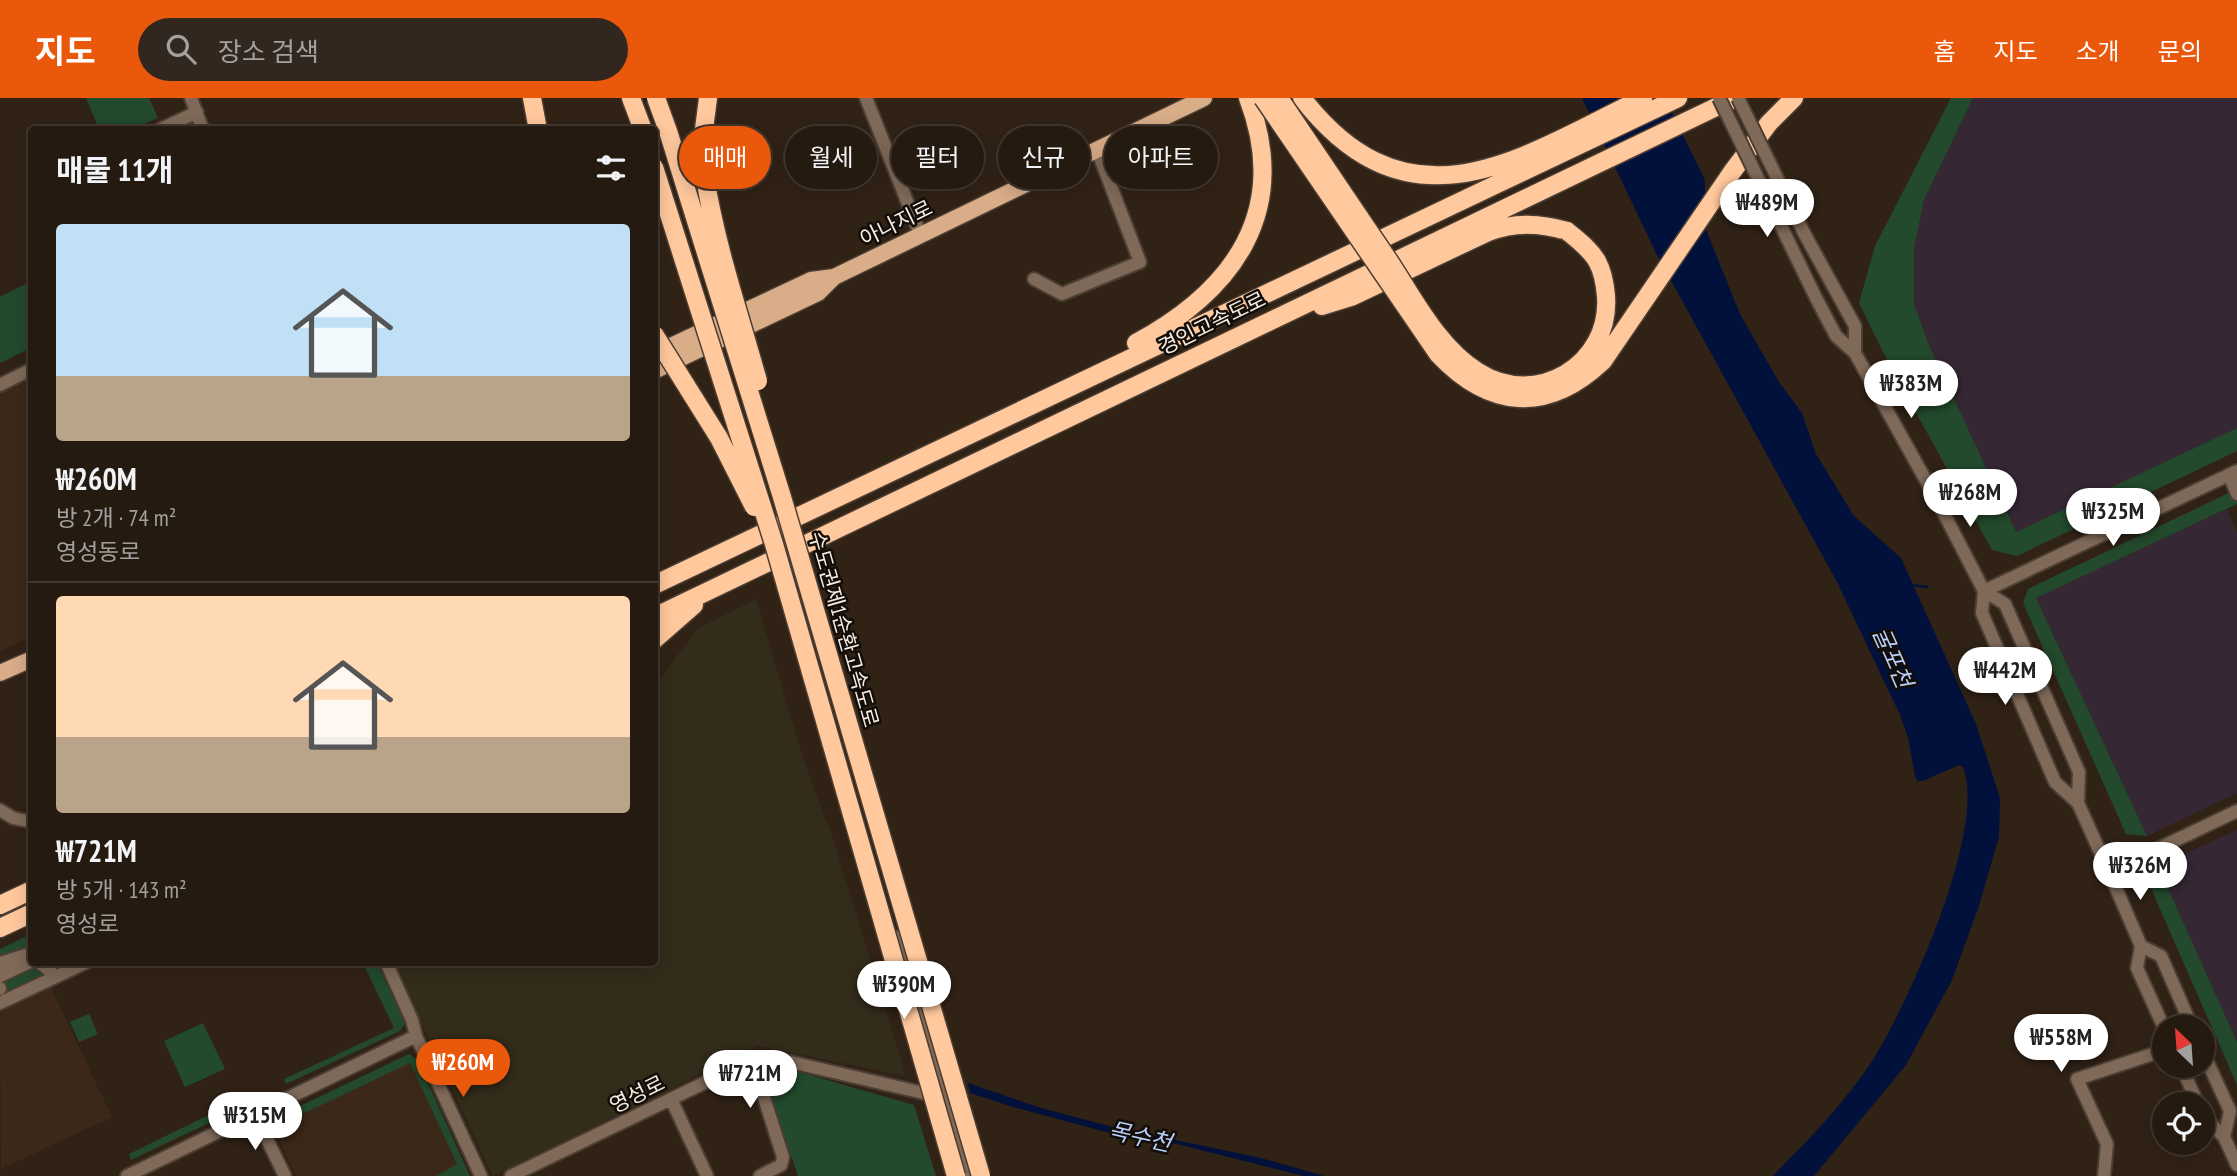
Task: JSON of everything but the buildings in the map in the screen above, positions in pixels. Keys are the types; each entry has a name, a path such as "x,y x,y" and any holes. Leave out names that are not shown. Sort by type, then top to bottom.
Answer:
{"highway":[{"path":"532,98 537,126"},
{"path":"631,98 642,126"},
{"name":"수도권제1순환고속도로","path":"656,98 782,497 981,1176"},
{"path":"708,98 703,136 705,177 711,211 771,424 782,497"},
{"path":"1068,388 1116,354 1191,309 1235,261 1249,235 1258,209 1263,177 1261,145 1248,98"},
{"path":"1263,98 1438,354 1454,371 1474,385 1494,394 1518,399 1541,398 1566,389 1603,361 1732,172 1769,123 1794,98"},
{"path":"1249,331 1351,297 1488,232 1527,223 1567,231 1582,243 1597,261 1605,282 1607,309 1602,334 1591,354 1572,372 1536,384 1499,381 1480,373 1463,362 1432,325 1279,98"},
{"path":"1302,98 1330,129 1364,154 1386,166 1413,175 1443,177 1475,172 1582,136 1643,98"},
{"name":"경인고속도로","path":"658,582 1068,388 1582,136 1678,98"},
{"name":"경인고속도로","path":"658,615 1737,98"},
{"name":"수도권제1순환고속도로","path":"658,180 774,544 956,1176"},
{"path":"658,340 719,438 774,544"},
{"name":"경인고속도로","path":"658,570 696,564"},
{"name":"경인고속도로","path":"658,636 709,591"},
{"path":"0,905 28,892"},
{"path":"0,928 28,915"}],"main road":[{"name":"아나지로","path":"658,369 818,293 834,277 1194,100"},
{"name":"아나지로","path":"658,352 811,280 834,277"},
{"path":"0,673 28,661"}],"street":[{"path":"191,98 202,126"},
{"path":"866,98 920,234"},
{"path":"1719,98 1766,199 1836,336 1855,353 1984,591 2005,604 2079,772 2078,803"},
{"path":"1737,98 1804,233 1855,326 1855,353"},
{"path":"167,126 197,112"},
{"path":"1034,279 1062,294 1140,262 1097,150"},
{"path":"0,385 28,371"},
{"path":"1984,591 2233,473 2237,494"},
{"path":"1984,591 1982,614 2055,782 2078,803 2109,872 2141,946 2137,968 2158,1015"},
{"path":"0,810 13,818 28,821"},
{"path":"2109,872 2237,811"},
{"path":"877,876 968,1176"},
{"path":"2141,946 2161,956 2187,1015"},
{"path":"20,989 3,969 28,959"},
{"path":"0,1000 79,966"},
{"path":"388,966 412,1020 416,1036 481,1176"},
{"path":"0,1000 62,967"},
{"path":"127,1176 254,1112 416,1036"},
{"path":"2104,1176 2107,1144 2077,1079 2152,1054"},
{"path":"751,1060 783,1157 780,1165 760,1176"},
{"name":"영성로","path":"511,1176 751,1060 782,1060 945,1098"},
{"path":"2215,1078 2230,1111 2224,1138"},
{"path":"671,1099 708,1176"},
{"path":"254,1112 285,1176"},
{"path":"2215,1129 2224,1138 2237,1166"}],"shaded area":[{"path":"1973,98 2237,98 2237,428 2016,532 1929,345 1914,304 1914,248 1924,200"},
{"path":"28,380 28,638 0,651 0,394"},
{"path":"2227,509 2237,532 2237,793 2147,836 2036,598"},
{"path":"756,599 803,758 833,839 906,1076 758,1046 493,1176 394,966 658,966 658,682 698,628"},
{"path":"2237,830 2237,1042 2158,866"},
{"path":"51,988 112,1117 1,1169 0,1012"},
{"path":"410,1062 458,1164 436,1176 296,1176 273,1128"}],"green space":[{"path":"86,98 149,98 158,118 139,126 98,126"},
{"path":"1951,98 1973,98 1924,200 1914,248 1914,304 1929,345 2016,532 2237,428 2237,451 2017,556 1992,550 1889,364 1859,303 1875,246"},
{"path":"28,283 28,349 0,363 0,297"},
{"path":"2237,489 2237,504 2036,598 2147,836 2126,834 2023,603 2028,589"},
{"path":"2158,866 2237,1042 2237,1085 2216,1037 2216,1015 2206,1015 2146,877"},
{"path":"28,935 28,966 98,966 0,1012 0,949"},
{"path":"364,966 378,966 405,1023 400,1031 286,1084 284,1079 394,1028"},
{"path":"89,1014 98,1034 79,1042 70,1022"},
{"path":"203,1023 225,1069 185,1087 164,1041"},
{"path":"409,1054 417,1059 470,1176 436,1176 457,1164 410,1063 273,1128 275,1118"},
{"path":"771,1064 914,1105 936,1176 798,1176 763,1074"},
{"path":"235,1102 237,1106 232,1112 131,1160 129,1154"}],"water":[{"name":"굴포천","path":"1582,98 1665,98 1705,180 1705,227 1740,314 1779,382 1802,413 1816,454 1854,516 1901,558 1976,724 2000,798 1999,837 1979,906 1952,980 1906,1065 1814,1176 1773,1176 1851,1090 1874,1058 1906,998 1941,915 1955,872 1968,795 1963,767 1959,765 1923,781 1917,781 1900,715 1837,582 1658,257"},
{"name":"목수천","path":"968,1083 1041,1108 1113,1127 1261,1158 1324,1176 1304,1176 1173,1143 1106,1132 970,1093"}],"waterway":[{"path":"1910,585 1927,587"}]}
